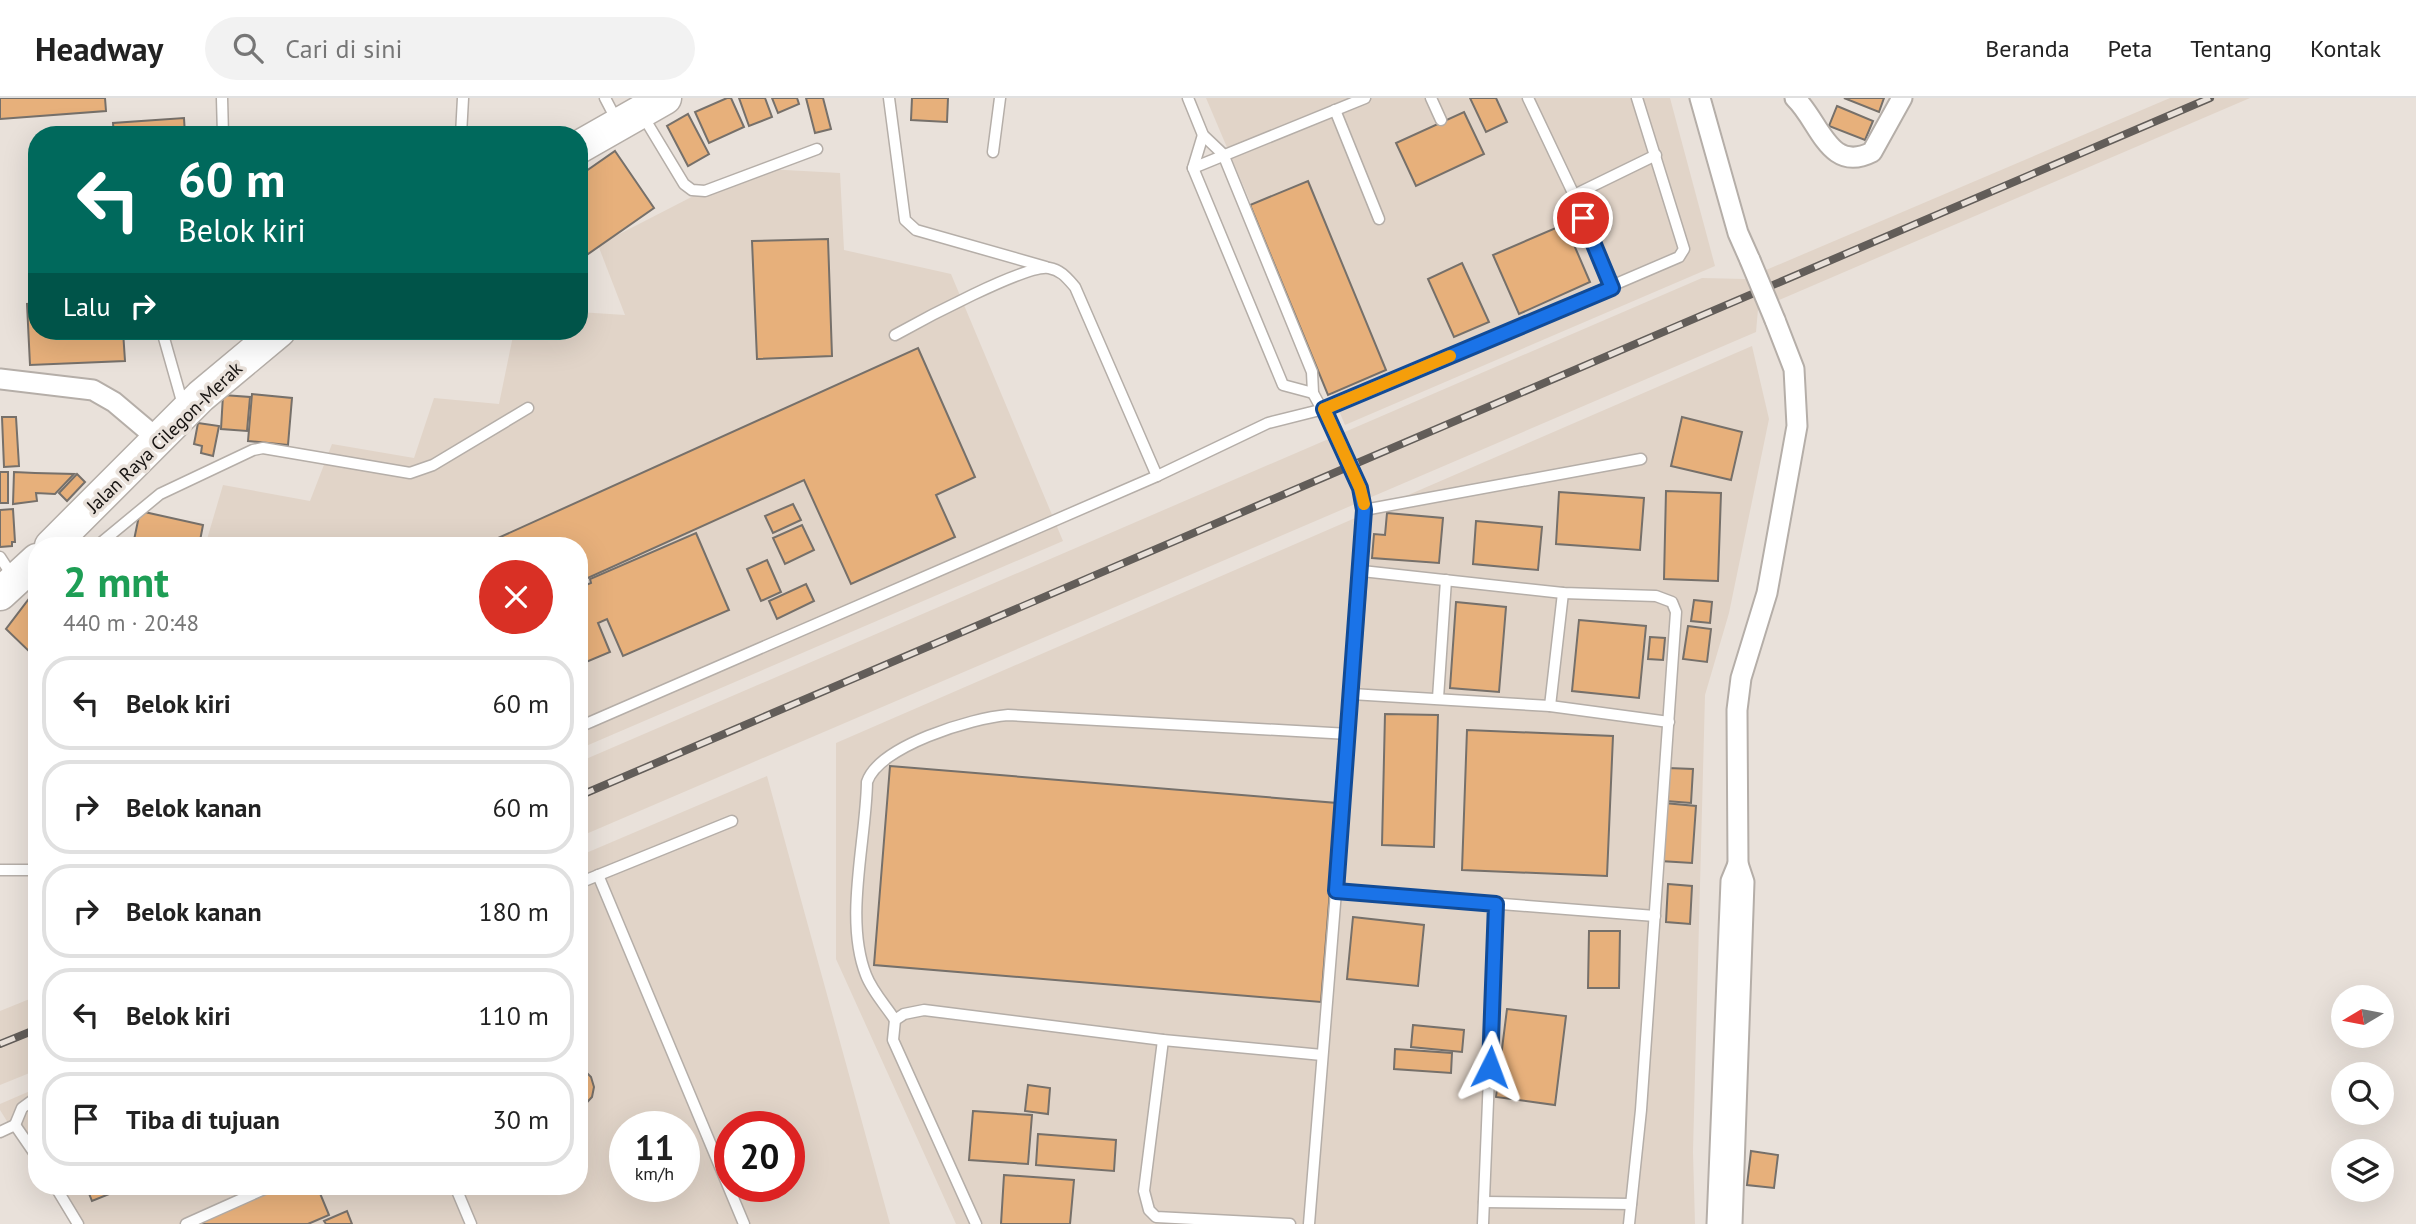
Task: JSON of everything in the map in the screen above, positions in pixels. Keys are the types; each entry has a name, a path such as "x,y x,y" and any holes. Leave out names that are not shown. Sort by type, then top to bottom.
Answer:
{"highway":[{"path":"588,140 632,108"},
{"name":"Jalan Raya Cilegon-Merak","path":"60,537 263,340"}],"street":[{"path":"1700,98 1738,233 1794,369 1797,426 1768,593 1741,678 1737,710 1738,864 1744,882 1731,1224"},
{"path":"1795,98 1830,146 1839,155 1850,159 1872,152 1902,98"},
{"path":"0,379 93,390 114,401 159,440"},
{"path":"1717,1224 1731,881 1738,864"}],"lane":[{"path":"222,98 223,126"},
{"path":"461,126 463,98"},
{"path":"889,98 905,220 916,230 1062,272 1074,287 1157,476"},
{"path":"993,152 1000,98"},
{"path":"1188,98 1203,135 1223,154 1312,372 1313,393 1324,409 1360,488 1364,510 1362,571 1309,1224"},
{"path":"1193,168 1365,98"},
{"path":"1431,98 1441,120"},
{"path":"1528,98 1574,195 1612,288"},
{"path":"588,723 1157,476 1268,423 1324,409 1612,288 1679,257 1684,248 1637,98"},
{"path":"632,108 684,184 692,190 705,191 817,149"},
{"path":"1335,110 1379,219"},
{"path":"1203,135 1193,168 1283,385 1313,393"},
{"path":"1574,195 1656,155"},
{"path":"895,335 976,295 1046,267"},
{"path":"165,340 186,412"},
{"path":"108,537 160,494 253,450 263,448 410,474 422,471 528,408"},
{"path":"1364,510 1641,459"},
{"path":"1362,571 1563,593 1656,596 1672,602 1676,612 1669,722 1629,1224"},
{"path":"1438,698 1446,580"},
{"path":"1550,706 1563,593"},
{"path":"1351,694 1550,706 1669,722"},
{"path":"976,1224 893,1040 895,1020 867,977 858,949 856,923 867,782 871,769 883,759 963,724 1008,715 1349,734"},
{"path":"588,880 732,821"},
{"path":"0,870 28,870"},
{"path":"598,876 744,1224"},
{"path":"1336,891 1655,916"},
{"path":"1483,1224 1496,904"},
{"path":"895,1020 904,1014 923,1010 1163,1040 1322,1055"},
{"path":"1163,1040 1144,1191 1149,1210 1156,1217 1167,1221 1290,1224"},
{"path":"0,1132 15,1125 22,1108 28,1104"},
{"path":"15,1125 28,1144"},
{"path":"60,1195 78,1224"},
{"path":"186,1224 251,1195"},
{"path":"459,1195 471,1224"},
{"path":"1484,1202 1632,1204"}],"shaded area":[{"path":"1206,98 1670,98 1715,266 1345,425"},
{"path":"2170,98 2250,98 1758,309 1756,332 588,833 588,758 1702,278 1745,279"},
{"path":"748,168 840,173 844,250 951,274 1063,541 588,745 588,537 208,537 223,485 310,501 332,444 414,458 434,398 499,404 512,340 588,340 588,313 625,315 598,245"},
{"path":"1752,346 1769,419 1729,613 1705,695 1693,1152 1695,1224 956,1224 836,959 836,743"},
{"path":"767,776 890,1224 71,1224 53,1195 588,1195 588,852"},
{"path":"28,1000 28,1074 0,1085 0,1011"},
{"path":"28,1092 28,1155 0,1110 0,1104"}],"building":[{"path":"0,98 105,98 106,111 0,119"},
{"path":"731,98 744,127 709,143 695,112"},
{"path":"739,98 765,98 772,117 749,126"},
{"path":"772,98 797,98 799,104 778,113"},
{"path":"806,98 823,98 831,129 815,133"},
{"path":"912,98 948,98 947,122 911,120"},
{"path":"1470,98 1496,98 1507,122 1486,132"},
{"path":"1844,98 1884,98 1879,112"},
{"path":"1837,106 1873,121 1865,140 1829,126"},
{"path":"1464,112 1484,154 1416,186 1396,143"},
{"path":"688,114 709,154 688,166 667,126"},
{"path":"184,118 184,126 113,126 113,123"},
{"path":"615,151 654,208 588,254 588,170"},
{"path":"1308,181 1386,370 1328,395 1250,205"},
{"path":"1565,224 1590,282 1519,314 1493,255"},
{"path":"828,239 832,356 757,359 752,241"},
{"path":"1462,263 1489,322 1454,337 1428,279"},
{"path":"29,340 124,340 125,361 30,365"},
{"path":"918,348 975,477 936,495 955,537 851,584 804,480 588,578 588,537 500,537"},
{"path":"252,394 292,398 288,445 248,441"},
{"path":"223,395 250,397 247,431 221,429"},
{"path":"2,417 16,417 19,466 4,467"},
{"path":"1682,417 1742,432 1731,480 1671,466"},
{"path":"198,423 219,426 213,456 201,453 202,446 194,444"},
{"path":"0,472 8,472 8,503 0,503"},
{"path":"14,472 74,474 55,494 36,493 37,501 13,504"},
{"path":"77,474 85,482 67,501 59,493"},
{"path":"1666,491 1721,493 1718,581 1664,579"},
{"path":"1559,492 1644,498 1640,550 1556,544"},
{"path":"793,504 801,520 773,533 765,516"},
{"path":"13,509 15,542 12,542 12,546 0,547 0,510"},
{"path":"140,511 203,525 201,537 135,537"},
{"path":"1387,513 1443,518 1439,563 1372,558 1374,534 1385,535"},
{"path":"1476,521 1542,527 1538,570 1473,564"},
{"path":"802,525 814,550 785,564 773,538"},
{"path":"696,533 729,610 623,656 607,619 598,623 610,652 588,661 590,579"},
{"path":"767,560 781,592 761,601 747,569"},
{"path":"806,584 814,601 777,619 769,601"},
{"path":"28,600 28,650 6,629"},
{"path":"1694,600 1712,602 1710,623 1691,621"},
{"path":"1456,602 1506,607 1499,692 1450,688"},
{"path":"1579,620 1646,626 1639,698 1572,691"},
{"path":"1688,626 1711,629 1707,662 1683,659"},
{"path":"1650,637 1665,638 1663,660 1648,659"},
{"path":"1385,714 1438,715 1434,847 1382,845"},
{"path":"1467,730 1613,736 1607,876 1462,870"},
{"path":"890,766 1337,803 1321,1002 874,965"},
{"path":"1668,768 1693,769 1691,803 1666,801"},
{"path":"1664,803 1696,806 1692,863 1660,861"},
{"path":"1668,884 1692,886 1690,924 1666,922"},
{"path":"1353,917 1424,925 1418,986 1347,979"},
{"path":"1589,931 1620,931 1619,988 1588,988"},
{"path":"1507,1009 1566,1016 1555,1105 1496,1097"},
{"path":"1413,1025 1464,1030 1462,1052 1411,1047"},
{"path":"1395,1049 1452,1053 1451,1073 1394,1069"},
{"path":"588,1074 594,1087 588,1101"},
{"path":"1028,1085 1050,1088 1048,1114 1025,1111"},
{"path":"973,1111 1032,1115 1028,1164 969,1160"},
{"path":"1038,1134 1116,1140 1114,1171 1036,1165"},
{"path":"1751,1151 1778,1155 1774,1188 1747,1185"},
{"path":"1004,1175 1074,1180 1070,1224 1001,1224"},
{"path":"90,1195 107,1195 92,1201"},
{"path":"261,1195 321,1195 329,1215 308,1224 195,1224"},
{"path":"347,1211 352,1224 326,1224 324,1221"}],"railway":[{"path":"588,792 2210,98"},
{"path":"0,1044 28,1033"}],"slow traffic":[{"path":"1364,504 1360,488 1324,409 1450,356"}],"route":[{"path":"1490,1067 1496,904 1336,891 1362,571 1364,502 1324,409 1612,288 1583,218"}]}
